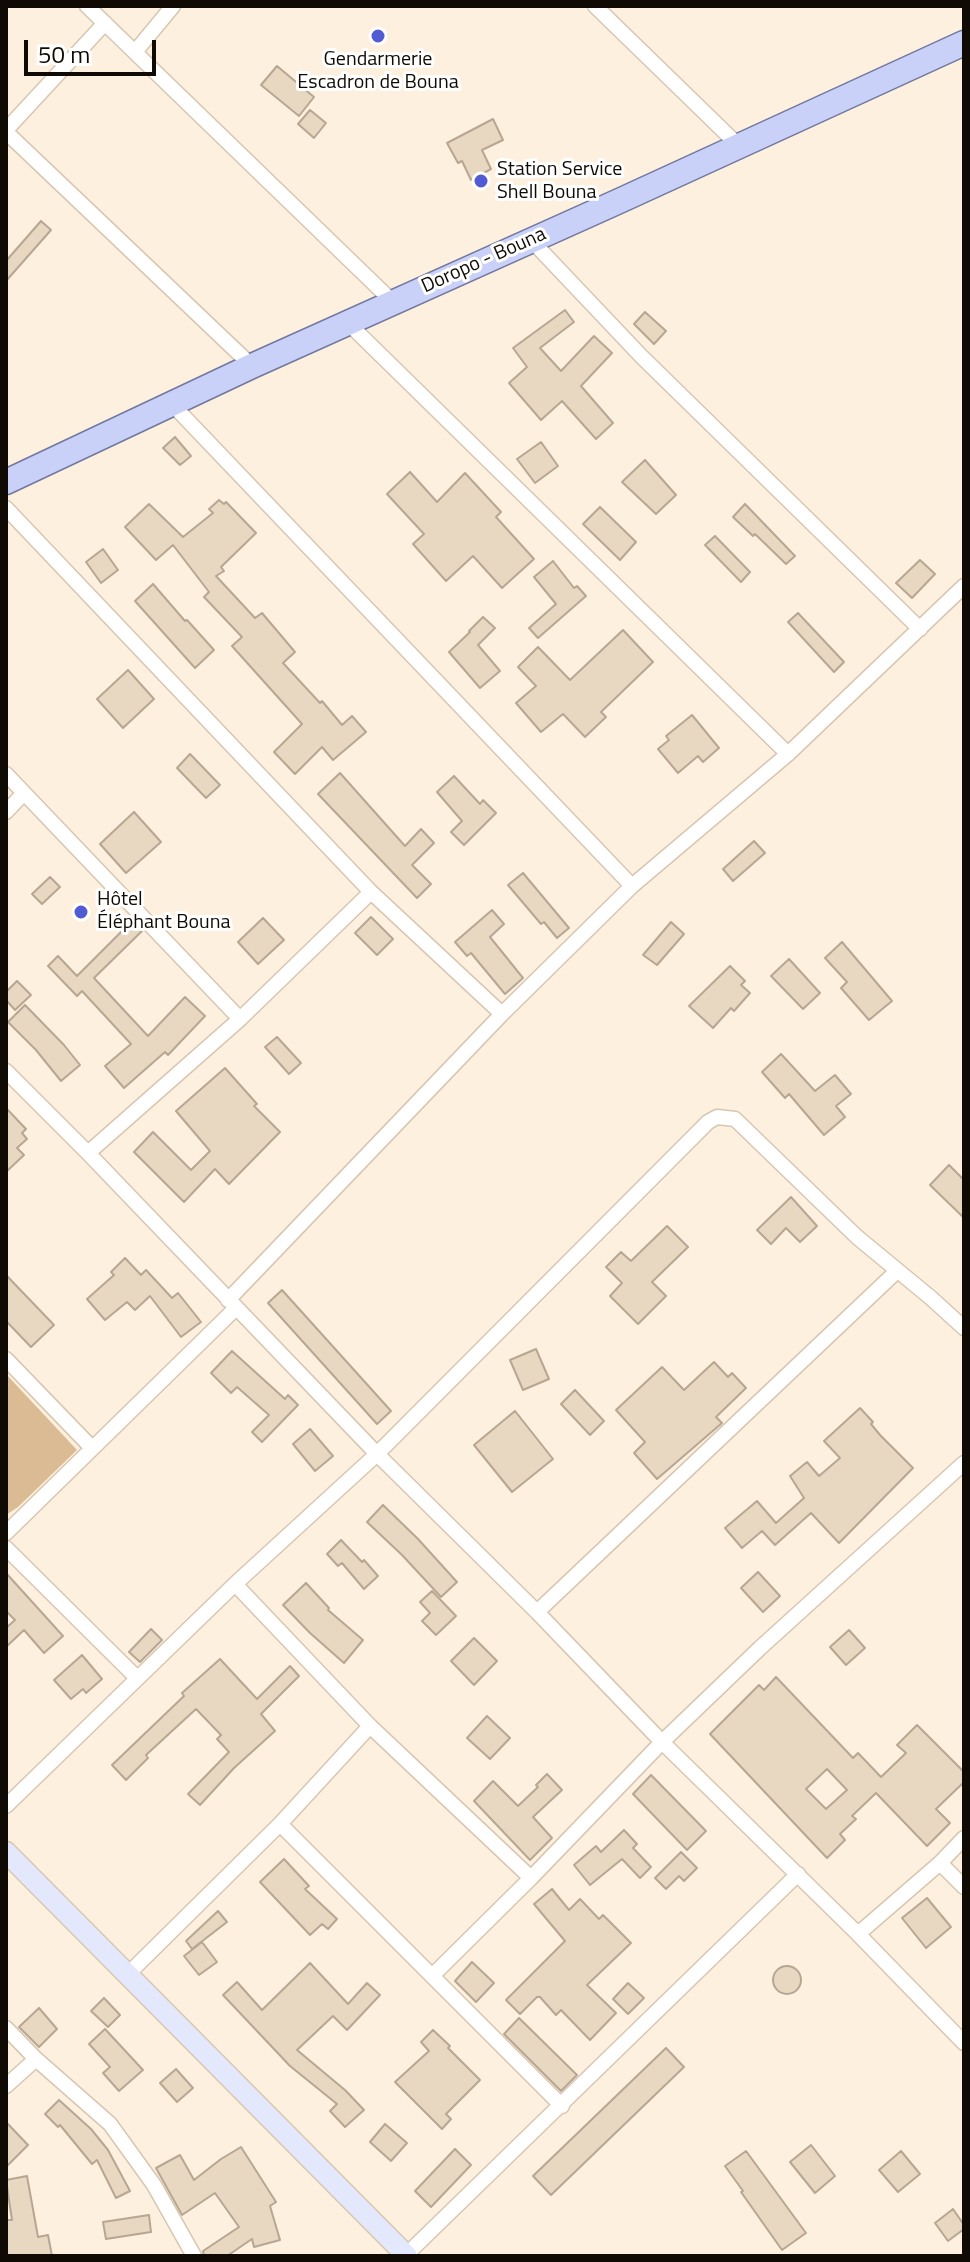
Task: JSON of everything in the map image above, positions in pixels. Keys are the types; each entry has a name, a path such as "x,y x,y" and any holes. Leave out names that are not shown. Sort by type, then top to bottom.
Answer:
{"main road":[{"name":"Doropo - Bouna","path":"6,482 171,403 964,43"}],"street":[{"path":"87,6 394,303"},
{"path":"135,52 173,6"},
{"path":"595,6 738,145"},
{"path":"105,23 6,131 252,366"},
{"path":"531,240 641,356 920,629"},
{"path":"348,323 788,754"},
{"path":"171,403 632,886"},
{"path":"6,508 371,892 502,1014"},
{"path":"6,1533 232,1304 502,1014 632,886 788,754 964,586"},
{"path":"6,774 240,1019"},
{"path":"6,812 24,793"},
{"path":"88,1153 240,1019 371,892"},
{"path":"6,1071 377,1454 964,2043"},
{"path":"6,1806 235,1584 377,1454 686,1143 717,1117 735,1119 747,1129 798,1181 964,1328"},
{"path":"537,1612 897,1271"},
{"path":"6,1359 92,1448"},
{"path":"433,1975 662,1742 760,1648 964,1463"},
{"path":"6,1548 137,1678"},
{"path":"235,1584 370,1726 531,1878"},
{"path":"127,1975 280,1824 370,1726"},
{"path":"280,1824 562,2106"},
{"path":"858,1934 940,1863 964,1838"},
{"path":"6,1852 407,2256 798,1874"},
{"path":"940,1863 964,1887"},
{"path":"6,2028 36,2059 110,2124 154,2185 194,2256"},
{"path":"6,2086 36,2059"}],"shaded area":[{"path":"6,1374 77,1450 6,1515"}],"building":[{"path":"277,66 314,97 299,116 261,85"},
{"path":"310,110 326,123 314,138 298,124"},
{"path":"493,119 503,140 482,150 491,169 471,180 462,161 458,163 447,143"},
{"path":"41,221 51,230 6,281 6,261"},
{"path":"565,310 574,322 540,348 561,371 594,336 612,353 581,386 613,423 596,439 562,401 541,420 509,383 527,367 513,348"},
{"path":"645,312 666,331 654,344 634,324"},
{"path":"175,437 191,456 180,465 163,448"},
{"path":"541,442 558,466 535,483 517,459"},
{"path":"645,460 676,495 656,514 622,482"},
{"path":"410,472 437,502 465,473 501,512 496,517 534,559 502,588 473,556 446,581 413,544 424,534 387,494"},
{"path":"219,500 224,504 226,502 256,533 221,567 224,571 216,576 255,618 262,613 295,652 283,663 320,703 322,701 342,725 352,716 366,732 333,760 322,747 295,774 274,752 302,724 232,646 242,637 204,597 209,592 173,545 156,560 125,527 149,504 183,537 213,513 209,509"},
{"path":"745,504 795,556 786,564 733,517"},
{"path":"600,507 636,542 620,560 583,524"},
{"path":"715,536 750,572 741,582 705,545"},
{"path":"103,549 118,570 101,583 86,562"},
{"path":"920,560 935,574 912,598 896,583"},
{"path":"553,561 574,588 577,586 586,596 538,638 529,628 556,604 534,577"},
{"path":"153,584 214,650 195,668 135,601"},
{"path":"798,613 844,662 834,672 788,622"},
{"path":"483,617 495,628 478,645 500,671 480,688 449,652"},
{"path":"623,630 653,662 601,712 606,717 585,737 563,714 541,732 516,703 536,686 518,667 538,647 570,680"},
{"path":"128,670 154,699 123,728 97,699"},
{"path":"692,715 719,748 703,762 698,756 678,773 658,749 669,740 666,736"},
{"path":"190,754 220,785 206,798 177,768"},
{"path":"340,773 405,846 421,829 434,843 412,865 431,884 417,898 318,794"},
{"path":"454,776 480,804 483,800 496,813 464,845 451,832 462,821 437,792"},
{"path":"134,812 161,842 126,873 100,844"},
{"path":"754,841 765,853 733,881 723,869"},
{"path":"523,873 569,928 557,938 508,885"},
{"path":"50,877 60,887 42,904 32,894"},
{"path":"492,910 504,924 490,937 523,978 505,994 471,953 467,956 455,942"},
{"path":"371,917 393,939 377,955 355,933"},
{"path":"263,918 284,940 258,964 238,942"},
{"path":"132,921 142,931 94,978 148,1036 185,997 205,1016 168,1055 165,1052 124,1088 105,1066 131,1044 82,991 77,996 48,966 58,956 77,976"},
{"path":"671,922 684,934 657,965 643,955"},
{"path":"842,942 892,1001 869,1020 841,988 847,982 825,958"},
{"path":"789,959 820,993 803,1009 771,976"},
{"path":"730,966 745,981 741,985 750,993 713,1028 689,1006"},
{"path":"17,981 31,995 15,1010 6,1000 6,992"},
{"path":"25,1005 80,1065 61,1081 8,1022"},
{"path":"277,1037 301,1063 289,1074 265,1047"},
{"path":"781,1054 815,1091 835,1075 851,1094 836,1106 845,1117 824,1135 789,1094 785,1098 762,1072"},
{"path":"225,1068 257,1104 254,1106 280,1132 229,1184 215,1169 184,1202 134,1152 153,1132 191,1170 210,1151 176,1111"},
{"path":"6,1108 26,1129 22,1133 27,1139 17,1148 24,1155 6,1172"},
{"path":"949,1165 964,1180 964,1218 930,1185"},
{"path":"791,1197 817,1226 800,1242 786,1228 771,1244 757,1230"},
{"path":"667,1226 688,1247 652,1282 666,1296 638,1324 610,1296 622,1283 606,1267 621,1252 631,1261"},
{"path":"125,1258 141,1275 146,1270 172,1298 178,1293 201,1322 181,1337 150,1296 135,1310 127,1302 105,1320 87,1299 114,1275 111,1272"},
{"path":"6,1275 54,1325 31,1347 6,1321"},
{"path":"282,1290 391,1411 377,1424 268,1303"},
{"path":"536,1349 549,1379 523,1390 510,1360"},
{"path":"232,1351 285,1399 288,1395 298,1405 262,1442 252,1432 269,1415 237,1387 231,1393 211,1373"},
{"path":"714,1362 728,1377 732,1373 746,1388 716,1417 722,1423 657,1479 634,1453 645,1442 616,1410 662,1367 684,1390"},
{"path":"575,1390 604,1421 590,1435 561,1404"},
{"path":"860,1408 880,1435 913,1468 839,1543 811,1513 775,1545 762,1531 742,1548 725,1528 757,1501 776,1523 804,1498 790,1476 807,1462 819,1476 840,1458 824,1441"},
{"path":"515,1411 553,1459 512,1492 474,1445"},
{"path":"310,1429 333,1456 315,1471 293,1444"},
{"path":"383,1505 457,1582 441,1597 367,1522"},
{"path":"341,1540 378,1576 364,1589 342,1563 338,1566 327,1554"},
{"path":"758,1572 780,1596 763,1612 741,1588"},
{"path":"6,1573 63,1636 44,1653 24,1630 6,1647 6,1628 15,1620 6,1611"},
{"path":"306,1583 328,1610 363,1640 344,1663 283,1605"},
{"path":"432,1591 456,1616 436,1635 422,1621 430,1613 420,1602"},
{"path":"151,1629 162,1640 140,1662 129,1652"},
{"path":"849,1630 865,1648 846,1665 830,1647"},
{"path":"474,1638 497,1661 474,1685 451,1661"},
{"path":"82,1655 102,1679 86,1693 83,1689 71,1699 54,1680"},
{"path":"220,1659 257,1699 290,1666 299,1676 261,1714 275,1731 234,1768 200,1805 188,1794 229,1752 217,1739 221,1735 196,1709 146,1755 148,1758 126,1780 112,1765"},
{"path":"776,1677 853,1758 858,1753 881,1777 906,1753 897,1745 917,1725 964,1772 964,1782 936,1809 950,1823 927,1846 876,1793 852,1816 856,1819 840,1834 845,1840 827,1858 710,1734 759,1685 764,1690","holes":["827,1769 847,1790 826,1809 806,1789"]},
{"path":"487,1716 510,1738 490,1759 467,1738"},
{"path":"547,1774 562,1790 533,1817 552,1838 530,1860 474,1801 493,1781 518,1806"},
{"path":"651,1775 706,1831 687,1850 633,1794"},
{"path":"624,1830 637,1844 633,1848 651,1867 640,1878 622,1859 590,1885 574,1865 596,1846 601,1852"},
{"path":"681,1852 697,1868 684,1881 679,1876 666,1889 655,1878"},
{"path":"284,1859 309,1886 305,1889 337,1919 328,1929 322,1924 310,1935 260,1882"},
{"path":"552,1889 569,1910 580,1899 599,1919 603,1915 631,1943 587,1985 616,2013 590,2040 561,2010 556,2015 540,1997 520,2014 506,2000 565,1941 534,1904"},
{"path":"927,1898 951,1927 926,1948 902,1918"},
{"path":"218,1911 227,1922 192,1949 186,1941"},
{"path":"202,1942 217,1962 199,1975 184,1956"},
{"path":"472,1962 494,1983 476,2002 455,1981"},
{"path":"310,1963 348,2004 367,1983 380,1995 347,2030 333,2016 297,2050 364,2110 345,2127 330,2111 337,2104 290,2066 223,1995 237,1982 262,2010"},
{"path":"787,1966 797,1970 801,1980 797,1990 787,1994 777,1990 773,1980 777,1970"},
{"path":"628,1983 644,1998 628,2014 613,1999"},
{"path":"104,1998 120,2015 108,2027 91,2011"},
{"path":"39,2008 57,2029 39,2047 19,2027"},
{"path":"519,2018 577,2075 561,2091 504,2034"},
{"path":"105,2029 143,2070 119,2091 103,2073 110,2067 89,2044"},
{"path":"433,2030 480,2080 446,2114 451,2119 442,2129 395,2082 429,2051 421,2042"},
{"path":"666,2048 684,2067 551,2195 533,2176"},
{"path":"176,2069 193,2088 177,2102 160,2083"},
{"path":"59,2100 91,2129 108,2150 130,2191 116,2198 97,2160 92,2164 60,2125 58,2127 45,2114"},
{"path":"6,2122 28,2145 6,2167"},
{"path":"385,2124 407,2143 391,2161 370,2142"},
{"path":"811,2145 835,2176 815,2193 790,2162"},
{"path":"241,2147 276,2202 270,2206 280,2240 254,2247 252,2239 227,2256 204,2256 203,2251 239,2227 215,2193 182,2215 156,2168 180,2155 194,2180"},
{"path":"455,2149 471,2165 431,2207 415,2191"},
{"path":"746,2151 806,2233 782,2250 725,2166"},
{"path":"901,2151 920,2174 898,2192 879,2170"},
{"path":"27,2176 38,2237 48,2235 52,2256 6,2256 6,2220 12,2220 6,2180"},
{"path":"953,2209 964,2229 948,2241 935,2223"},
{"path":"149,2215 151,2232 106,2239 103,2222"}],"place":[{"name":"Gendarmerie Escadron de Bouna","path":"378,36"},
{"name":"Station Service Shell Bouna","path":"481,181"},
{"name":"Hôtel Éléphant Bouna","path":"81,912"}]}
